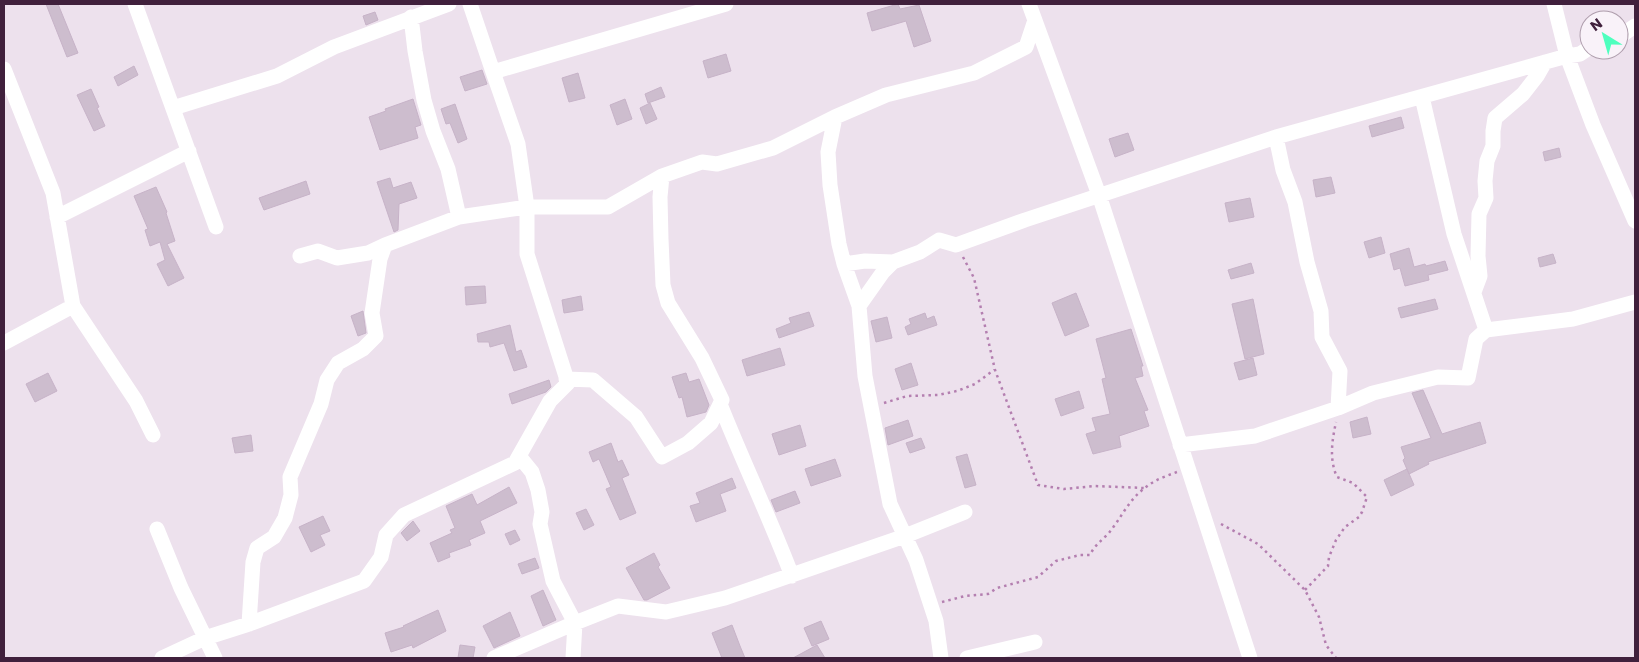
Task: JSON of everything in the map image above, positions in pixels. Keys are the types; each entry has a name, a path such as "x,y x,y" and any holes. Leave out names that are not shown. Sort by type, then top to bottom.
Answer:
{"street":[{"path":"135,4 216,227"},
{"path":"174,108 277,76 334,47 449,4"},
{"path":"162,658 205,638 249,624 364,581 381,557 386,535 404,515 515,463 550,401 568,383 527,254 527,207 518,144 470,4"},
{"path":"493,72 721,4"},
{"path":"1029,4 1099,195 1250,658"},
{"path":"1554,4 1567,56 1593,125 1635,221"},
{"path":"411,17 424,100 448,169 459,217"},
{"path":"300,256 318,251 338,258 368,253 459,217 527,207 608,207 662,176 702,162 717,164 774,148 834,117 886,95 974,74 1026,46 1035,20"},
{"path":"844,264 865,261 893,262 920,252 939,240 956,245 1099,195 1276,137 1579,54"},
{"path":"1474,292 1480,276 1478,256 1479,214 1486,198 1487,161 1493,146 1495,118 1523,94 1545,62"},
{"path":"4,69 8,92 53,193 74,306 136,401 153,435"},
{"path":"1422,97 1454,234 1486,330"},
{"path":"834,117 828,152 830,185 839,244 844,264 860,306 865,376 890,504 916,560 936,621 942,658"},
{"path":"1276,137 1282,170 1295,202 1307,262 1320,311 1322,337 1340,371 1338,408"},
{"path":"57,216 189,150"},
{"path":"566,379 593,380 636,417 662,457 688,443 711,423 722,400 702,358 668,303 663,284 660,197 662,176"},
{"path":"249,624 253,562 257,548 274,537 285,518 291,495 290,477 321,404 327,380 338,363 362,349 376,336 372,313 380,258 385,245"},
{"path":"860,306 883,272 893,262"},
{"path":"1180,445 1254,436 1338,408 1373,392 1438,377 1468,378 1476,339 1486,330 1573,319 1635,302"},
{"path":"4,343 74,306"},
{"path":"720,404 743,461 772,524 792,576"},
{"path":"519,456 532,472 538,490 542,512 540,524 553,581 575,623 573,658"},
{"path":"494,658 618,606 666,612 725,598 905,536 965,512"},
{"path":"157,529 181,588 215,658"},
{"path":"967,658 1035,642"}],"path":[{"path":"956,245 974,278 995,370 1038,485 1064,489 1095,486 1144,488"},
{"path":"871,408 907,396 938,395 957,391 975,384 995,370"},
{"path":"1305,590 1328,566 1329,557 1336,540 1345,527 1359,517 1367,497 1353,483 1337,477 1332,467 1333,455 1331,448 1338,408"},
{"path":"931,605 965,596 988,594 997,588 1038,577 1056,561 1063,558 1090,555 1094,547 1107,534 1144,488 1187,466"},
{"path":"1203,515 1258,544 1305,590 1319,617 1326,644 1336,658"}],"building":[{"path":"46,4 58,4 78,53 67,57"},
{"path":"898,4 900,9 919,5 931,41 914,47 906,21 872,31 867,13"},
{"path":"375,12 378,20 366,25 363,16"},
{"path":"726,54 731,71 708,78 703,61"},
{"path":"134,66 138,75 118,86 114,77"},
{"path":"482,70 487,84 465,91 460,77"},
{"path":"578,73 585,98 569,102 562,78"},
{"path":"661,87 665,97 648,103 645,94"},
{"path":"91,89 105,126 94,131 77,95"},
{"path":"413,99 421,125 415,127 418,138 380,150 369,117"},
{"path":"625,99 632,119 617,125 610,105"},
{"path":"650,103 657,119 646,124 640,108"},
{"path":"455,104 467,139 458,143 450,123 446,124 441,109"},
{"path":"1401,117 1404,128 1372,137 1369,126"},
{"path":"1128,133 1134,150 1115,157 1109,139"},
{"path":"1559,148 1561,157 1545,161 1543,152"},
{"path":"1331,177 1335,193 1316,197 1313,180"},
{"path":"390,178 393,188 411,182 417,198 399,204 398,230 394,232 377,182"},
{"path":"306,181 310,194 264,210 259,198"},
{"path":"156,187 167,212 175,241 167,244 184,278 168,286 157,264 165,260 160,242 150,246 145,230 148,229 134,196"},
{"path":"1250,198 1254,217 1229,222 1225,203"},
{"path":"1381,237 1385,253 1369,258 1364,242"},
{"path":"1409,248 1414,267 1445,261 1448,270 1428,275 1429,280 1405,286 1400,268 1394,270 1390,254"},
{"path":"1553,254 1556,263 1540,267 1538,258"},
{"path":"1251,263 1254,273 1231,279 1228,270"},
{"path":"485,286 486,303 466,305 465,287"},
{"path":"1076,293 1089,326 1065,336 1052,303"},
{"path":"581,296 583,310 564,313 562,300"},
{"path":"1253,299 1264,354 1245,359 1232,304"},
{"path":"1435,299 1438,309 1401,318 1398,308"},
{"path":"363,311 366,333 358,336 351,316"},
{"path":"809,312 814,326 779,338 776,329 791,323 789,318"},
{"path":"925,313 927,319 934,316 937,325 908,335 905,327 911,324 909,319"},
{"path":"887,317 892,338 876,342 871,321"},
{"path":"510,325 516,352 521,350 527,367 514,371 504,343 490,347 489,342 478,342 477,334"},
{"path":"1131,329 1143,366 1141,366 1143,376 1135,378 1148,410 1144,411 1149,426 1119,436 1121,447 1093,454 1086,434 1096,431 1092,418 1110,414 1102,379 1106,378 1096,339"},
{"path":"780,348 785,365 747,376 742,360"},
{"path":"1253,358 1257,375 1239,380 1234,363"},
{"path":"911,363 918,385 902,390 895,369"},
{"path":"48,373 57,391 35,402 26,384"},
{"path":"686,373 689,382 699,379 709,405 706,412 687,417 682,397 679,398 672,377"},
{"path":"549,380 551,387 546,392 512,404 509,394"},
{"path":"1423,390 1442,434 1480,422 1486,443 1428,462 1429,464 1409,474 1403,460 1405,458 1401,447 1431,438 1412,393"},
{"path":"1079,391 1084,408 1061,416 1055,399"},
{"path":"1367,417 1371,434 1353,438 1350,422"},
{"path":"908,420 913,436 888,445 885,428"},
{"path":"800,425 806,446 779,455 772,434"},
{"path":"251,435 253,451 235,453 232,438"},
{"path":"921,438 925,448 910,453 906,443"},
{"path":"611,443 618,462 622,460 629,475 622,478 636,513 620,520 606,489 611,487 599,459 593,462 589,452"},
{"path":"967,454 976,485 965,488 956,457"},
{"path":"835,459 841,476 811,486 805,469"},
{"path":"1407,469 1414,485 1391,496 1384,480"},
{"path":"732,478 736,488 720,494 726,511 696,522 690,506 700,503 696,493"},
{"path":"509,487 517,503 480,521 485,533 469,540 471,545 449,553 450,557 438,562 430,543 452,533 450,530 455,528 446,506 472,494 477,505"},
{"path":"795,491 800,503 776,512 771,500"},
{"path":"586,509 594,525 584,530 576,513"},
{"path":"323,516 330,531 320,535 325,545 311,552 299,527"},
{"path":"413,521 420,531 407,541 401,533"},
{"path":"515,530 520,540 510,545 505,534"},
{"path":"654,553 660,565 658,567 670,588 644,600 626,568"},
{"path":"535,558 539,568 522,574 518,564"},
{"path":"543,590 556,620 543,626 531,596"},
{"path":"438,610 446,631 413,648 412,645 391,652 385,633 404,627"},
{"path":"510,612 520,636 494,648 483,626"},
{"path":"821,621 829,639 812,646 804,628"},
{"path":"732,625 745,658 722,658 712,633"},
{"path":"460,645 475,647 473,658 458,658"},
{"path":"817,645 825,658 793,658"}]}
